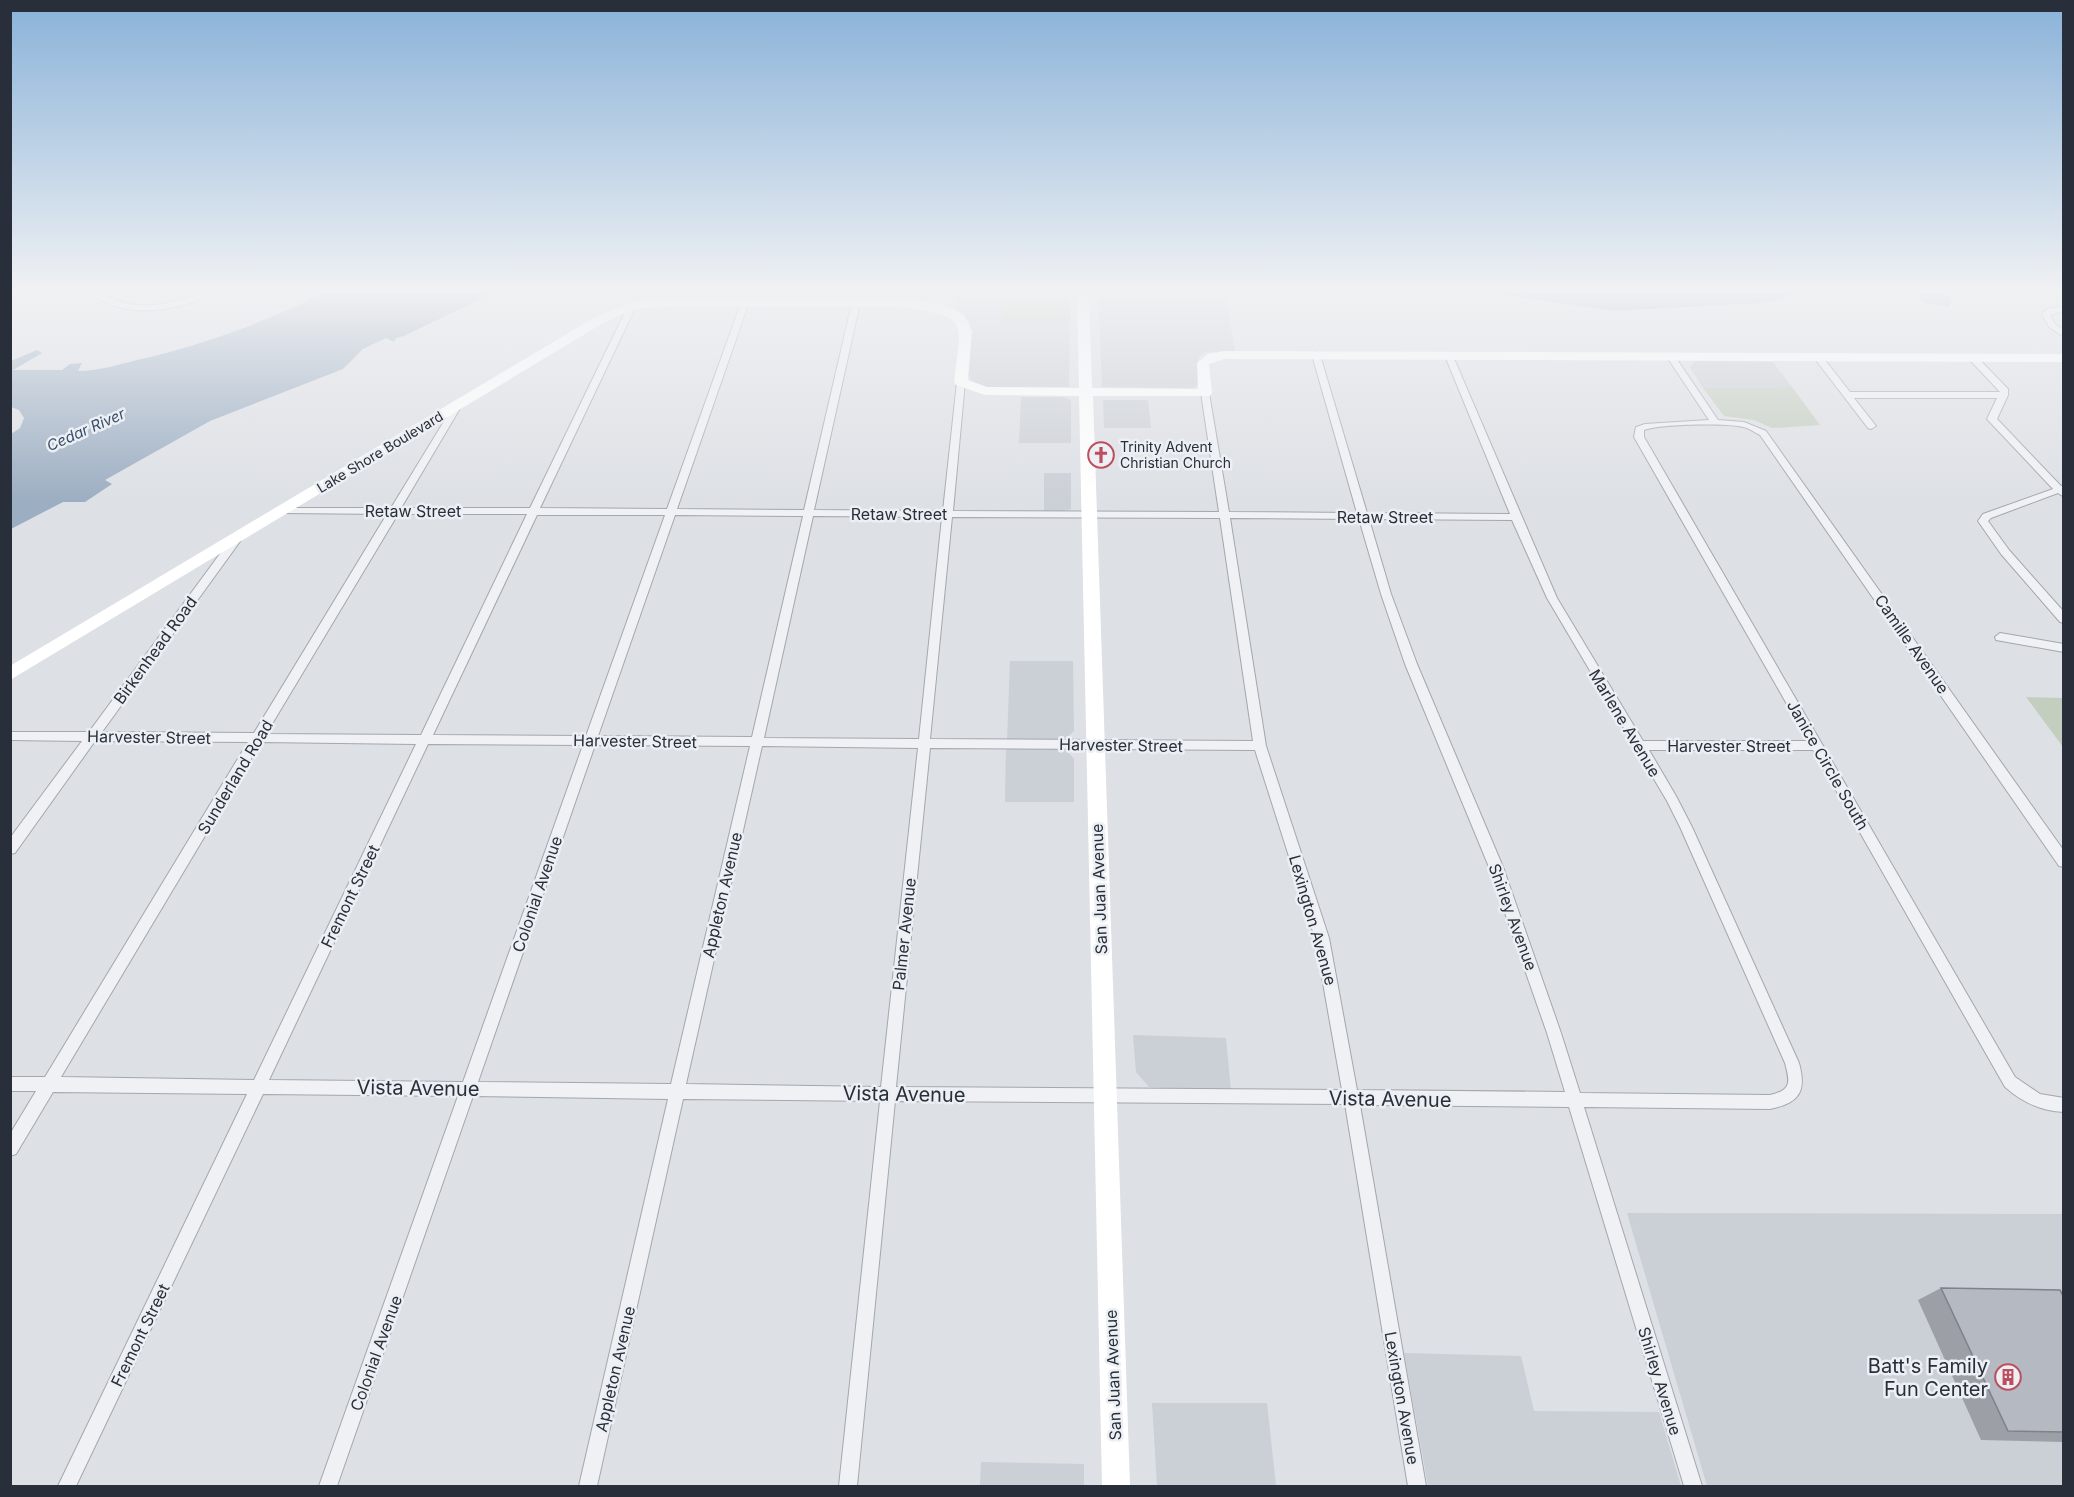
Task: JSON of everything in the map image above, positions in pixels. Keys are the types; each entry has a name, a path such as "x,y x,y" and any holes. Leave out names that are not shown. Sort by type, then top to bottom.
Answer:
{"street":[{"name":"Lake Shore Boulevard","path":"10,674 530,362"},
{"name":"Fremont Street","path":"67,1486 605,362"},
{"name":"Colonial Avenue","path":"328,1486 724,362"},
{"name":"Appleton Avenue","path":"588,1486 843,362"},
{"name":"Lake Shore Boulevard","path":"961,382 963,362"},
{"name":"San Juan Avenue","path":"1085,362 1116,1486"},
{"name":"Lexington Avenue","path":"1206,362 1202,368 1205,393 1260,746 1322,938 1335,1002 1416,1486"},
{"name":"Shirley Avenue","path":"1318,362 1386,594 1411,664 1496,867 1576,1100 1693,1486"},
{"name":"Marlene Avenue","path":"1451,362 1516,518 1552,597 1686,828 1788,1053 1796,1078 1794,1092"},
{"path":"1674,362 1715,423"},
{"path":"1822,362 1871,426"},
{"path":"1977,362 2001,385 2004,395 1992,419 2062,491 1987,516 1983,521 2005,552 2064,619"},
{"path":"961,382 984,391 1205,393"},
{"name":"Palmer Avenue","path":"848,1486 961,382"},
{"path":"1848,395 2004,395"},
{"name":"Sunderland Road","path":"10,1149 458,405"},
{"name":"Janice Circle South","path":"1715,423 1650,424 1639,429 1640,437 2010,1082 2026,1096 2049,1106 2064,1106"},
{"name":"Camille Avenue","path":"1715,423 1742,424 1757,429 1767,437 2064,861"},
{"name":"Retaw Street","path":"283,510 1516,518"},
{"name":"Birkenhead Road","path":"10,849 237,538"},
{"path":"2000,637 2064,648"},
{"name":"Harvester Street","path":"10,736 1260,746"},
{"name":"Harvester Street","path":"1640,746 1817,746"},
{"name":"Vista Avenue","path":"10,1084 1770,1102 1786,1099 1794,1092"}],"shaded area":[{"path":"969,362 1069,362 1069,387 984,387 973,383 968,375"},
{"path":"1101,362 1198,362 1199,384 1193,388 1102,387"},
{"path":"1694,362 1773,362 1792,387 1703,388 1690,367"},
{"path":"1021,397 1062,397 1071,400 1071,443 1019,443"},
{"path":"1103,400 1148,400 1151,428 1104,428"},
{"path":"1044,473 1071,473 1071,509 1044,513"},
{"path":"1010,661 1073,661 1074,731 1065,739 1007,740"},
{"path":"1006,748 1065,749 1074,759 1074,802 1005,802"},
{"path":"1133,1035 1226,1038 1231,1091 1149,1087 1136,1072"},
{"path":"1627,1213 2063,1214 2063,1486 1707,1486"},
{"path":"1404,1353 1521,1356 1534,1411 1659,1412 1681,1486 1428,1486"},
{"path":"1152,1403 1267,1403 1276,1486 1157,1486"},
{"path":"981,1462 1084,1464 1084,1486 980,1486"}],"green space":[{"path":"1792,387 1820,425 1772,428 1754,420 1724,416 1703,388"},
{"path":"2026,697 2063,698 2063,747"}],"water":[{"name":"Cedar River","path":"11,362 27,362 13,370 62,370 70,364 82,363 78,371 129,362 350,362 343,369 210,421 105,480 112,484 85,502 63,502 11,529 11,434 20,428 24,418 19,410 11,407"}],"building":[{"name":"Batt's Family Fun Center","path":"1941,1288 2060,1290 2064,1298 2064,1432 2008,1431"}],"place":[{"name":"Trinity Advent Christian Church","path":"1101,455"},
{"name":"Batt's Family Fun Center","path":"2008,1377"}]}
